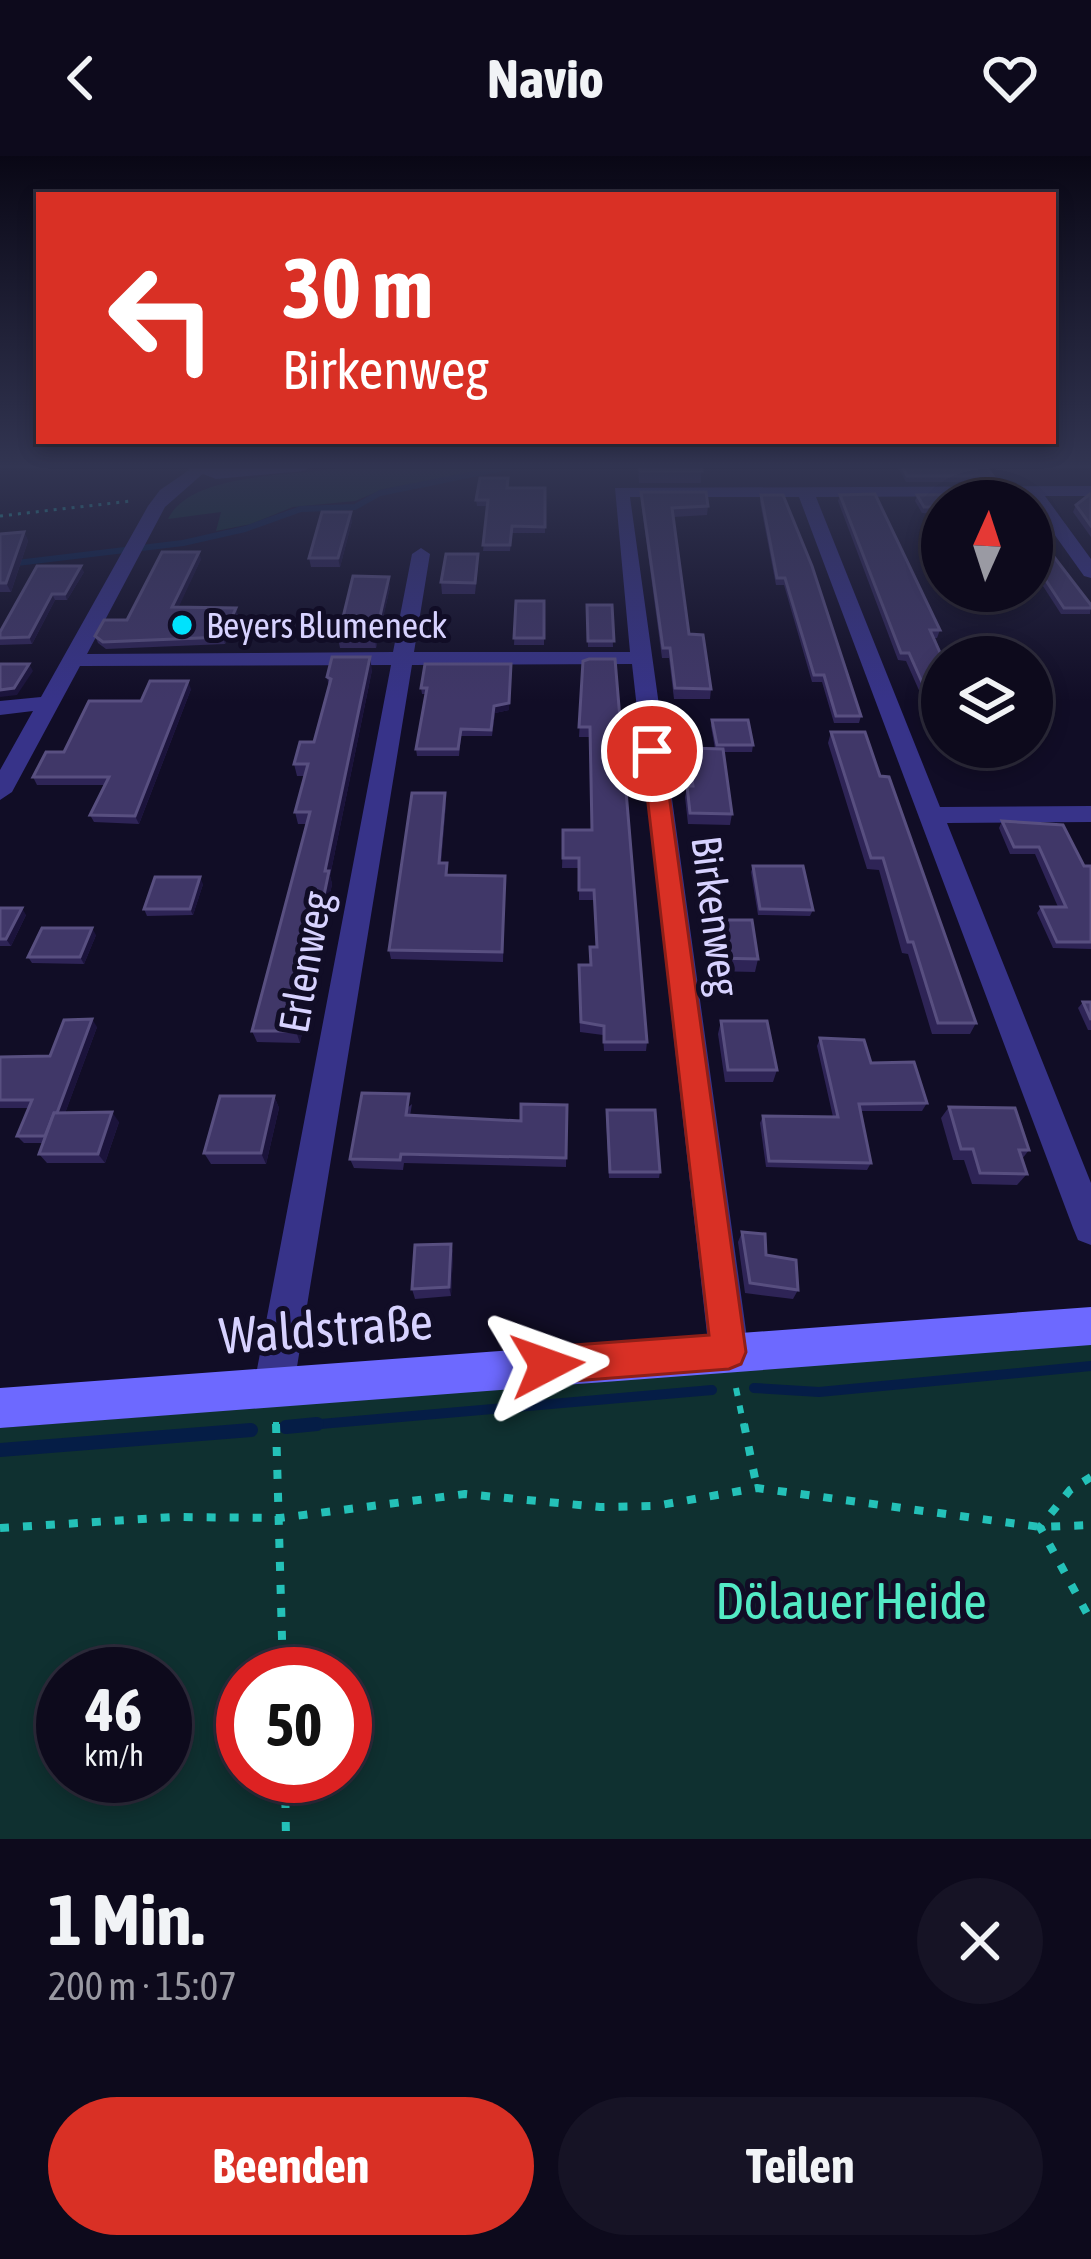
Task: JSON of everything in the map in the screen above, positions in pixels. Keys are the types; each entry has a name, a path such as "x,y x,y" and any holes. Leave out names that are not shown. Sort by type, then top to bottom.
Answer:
{"main road":[{"name":"Waldstraße","path":"0,1408 1091,1326"}],"street":[{"path":"0,792 136,545"},
{"name":"Birkenweg","path":"627,545 729,1352"},
{"path":"825,545 1091,1228"},
{"path":"1071,545 1091,572"},
{"name":"Erlenweg","path":"274,1385 421,554"},
{"path":"71,660 641,658"},
{"path":"0,708 48,703"},
{"path":"928,814 1091,814"}],"path":[{"path":"729,1352 757,1488"},
{"path":"274,1385 282,1647"},
{"path":"1040,1527 1070,1490 1091,1477"},
{"path":"0,1528 174,1517 280,1518 465,1494 600,1507 655,1506 757,1488 1040,1527 1091,1525"},
{"path":"1040,1527 1091,1621"},
{"path":"285,1803 286,1839"}],"green space":[{"name":"Dölauer Heide","path":"1091,1342 1091,1839 0,1839 0,1428"}],"building":[{"path":"0,545 20,545 6,583 0,583"},
{"path":"313,545 342,545 338,558 309,558"},
{"path":"648,545 677,545 689,634 703,635 711,689 675,688 670,648 663,648"},
{"path":"771,545 803,545 861,716 836,716 824,675 814,675 785,578 777,578"},
{"path":"859,545 899,545 921,590 921,612 931,612 940,630 921,636 921,680 909,653 901,653"},
{"path":"162,552 199,552 172,607 236,608 223,637 103,642 95,636 104,620 127,620"},
{"path":"446,554 478,554 475,583 441,582"},
{"path":"1053,556 1091,605 1064,608 1053,591"},
{"path":"37,566 81,566 65,594 52,594 29,637 0,638 0,632"},
{"path":"353,576 389,577 375,638 338,638"},
{"path":"516,601 544,601 544,638 514,638"},
{"path":"587,605 612,605 614,641 588,641"},
{"path":"332,657 370,657 296,1031 252,1031 310,812 295,812 308,764 294,764 300,742 314,742"},
{"path":"615,659 647,1042 604,1042 604,1026 581,1022 579,965 591,965 590,947 597,947 594,890 579,890 579,858 563,858 563,830 592,830 590,727 579,727 583,661"},
{"path":"0,664 29,664 14,688 0,690"},
{"path":"425,664 511,664 509,703 494,706 491,730 461,729 458,749 416,749 427,688 421,688"},
{"path":"150,681 188,681 135,816 90,815 109,777 33,777 46,752 64,752 89,701 141,701"},
{"path":"712,720 748,720 753,745 717,745"},
{"path":"831,732 865,732 880,776 889,777 976,1023 938,1023 883,858 871,858"},
{"path":"687,748 723,749 732,814 690,813 687,786 693,786"},
{"path":"412,793 445,793 439,863 447,863 446,875 505,876 502,952 389,950"},
{"path":"1002,821 1063,825 1084,866 1091,866 1091,942 1057,942 1041,907 1066,907 1039,847 1014,847"},
{"path":"753,866 803,866 813,910 760,909"},
{"path":"155,877 200,877 190,909 144,909"},
{"path":"0,908 22,908 6,939 0,939"},
{"path":"709,920 752,920 758,959 714,958"},
{"path":"42,928 92,928 80,957 28,957"},
{"path":"92,1019 45,1136 17,1136 32,1100 0,1100 0,1057 50,1056 64,1020"},
{"path":"721,1021 767,1021 777,1070 728,1070"},
{"path":"820,1038 864,1040 871,1063 914,1062 927,1103 859,1104 871,1163 769,1161 763,1116 838,1117"},
{"path":"362,1093 409,1094 406,1115 521,1121 521,1104 567,1105 566,1158 401,1154 400,1160 350,1159"},
{"path":"220,1096 274,1096 261,1153 204,1153"},
{"path":"949,1107 1015,1108 1029,1150 1019,1150 1027,1174 980,1173 973,1149 961,1149"},
{"path":"607,1110 655,1110 660,1172 610,1172"},
{"path":"112,1112 98,1154 39,1154 54,1113"},
{"path":"742,1232 765,1234 766,1255 796,1260 798,1290 750,1283"},
{"path":"451,1244 449,1287 412,1289 415,1245"}],"waterway":[{"path":"0,565 170,545"},
{"path":"754,1388 819,1392 1091,1366"},
{"path":"317,1424 286,1427 712,1390"},
{"path":"0,1450 251,1430"}],"place":[{"name":"Beyers Blumeneck","path":"182,625"}],"route":[{"path":"547,1365 729,1352 652,751"}]}
